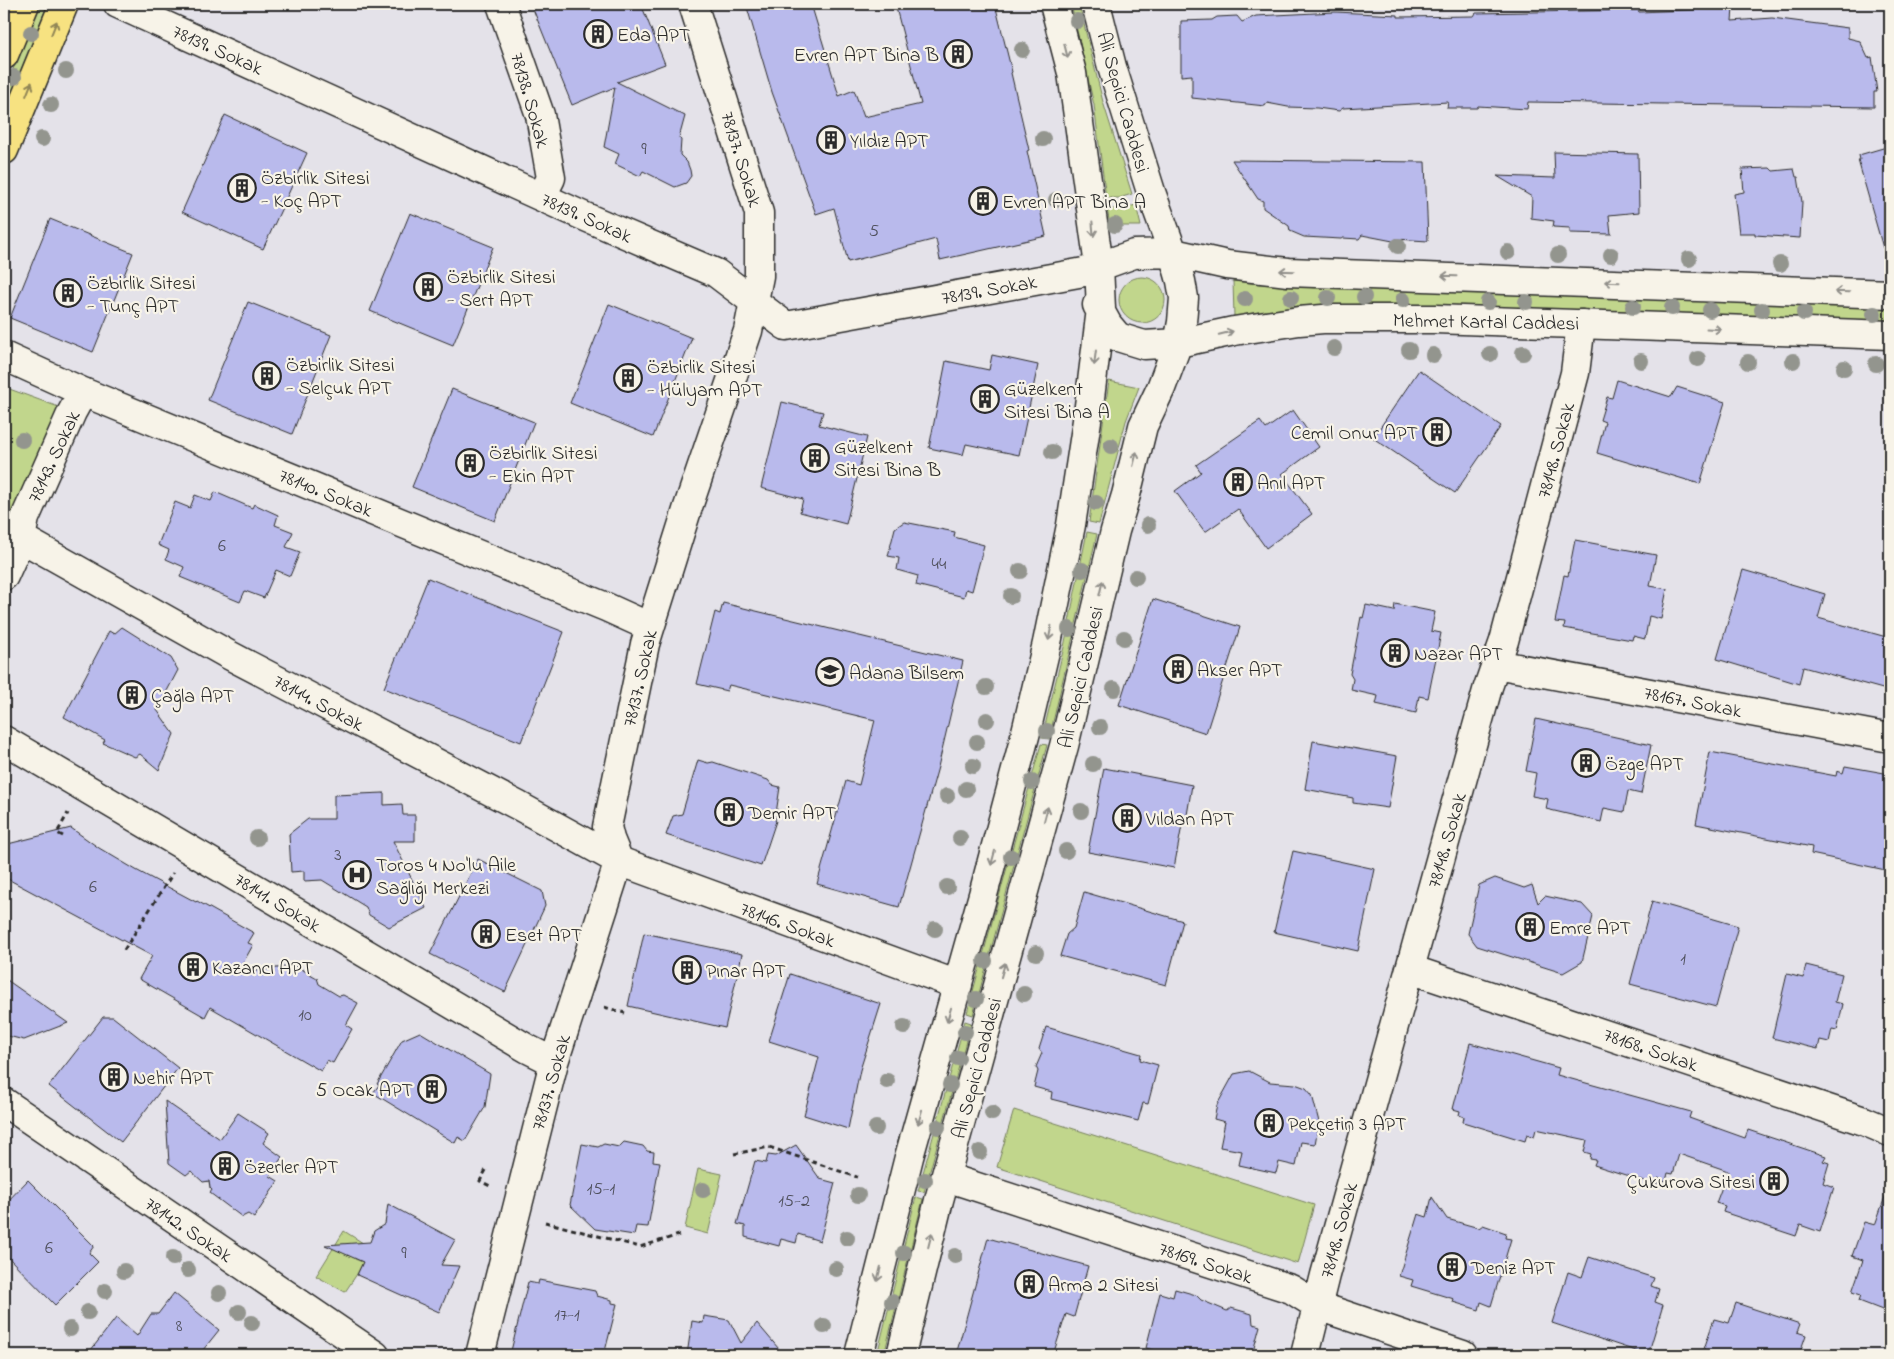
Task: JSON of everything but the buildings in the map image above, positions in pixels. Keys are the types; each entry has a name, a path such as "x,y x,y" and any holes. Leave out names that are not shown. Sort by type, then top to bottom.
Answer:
{"main road":[{"path":"4,55 25,4"},
{"path":"4,150 64,4"}],"street":[{"name":"78139. Sokak","path":"118,4 581,215 716,273 786,326 1069,275 1099,266"},
{"name":"78138. Sokak","path":"501,4 540,115 551,178 542,196"},
{"name":"78137. Sokak","path":"480,1355 554,1062 619,861 607,827 650,627 688,507 748,331 759,276 759,214 693,4"},
{"name":"Ali Sepici Caddesi","path":"859,1355 909,1158 1023,746 1048,643 1076,499 1101,309 1099,266 1072,73 1054,4"},
{"name":"Ali Sepici Caddesi","path":"901,1355 946,1177 1064,746 1115,531 1143,426 1161,388 1178,342 1184,298 1173,253 1151,192 1112,67 1096,4"},
{"name":"Mehmet Kartal Caddesi","path":"1099,266 1134,254 1173,253 1227,265 1288,272 1890,294"},
{"path":"1069,275 1101,309"},
{"name":"Mehmet Kartal Caddesi","path":"1101,309 1108,325 1118,337 1144,345 1178,342 1253,328 1323,319 1435,319 1890,335"},
{"name":"78148. Sokak","path":"1305,1355 1324,1275 1496,664 1504,642 1575,373 1581,324"},
{"name":"78140. Sokak","path":"4,356 83,392 606,607 650,627"},
{"name":"78143. Sokak","path":"4,576 21,538 25,518 72,412 83,392"},
{"name":"78144. Sokak","path":"21,538 229,655 520,806 619,861"},
{"name":"78167. Sokak","path":"1496,664 1890,738"},
{"name":"78141. Sokak","path":"4,740 528,1049 554,1062"},
{"name":"78146. Sokak","path":"619,861 958,985"},
{"name":"78168. Sokak","path":"1410,969 1864,1120 1890,1132"},
{"name":"78142. Sokak","path":"4,1102 375,1355"},
{"name":"78169. Sokak","path":"946,1177 1291,1289 1318,1306 1463,1355"}],"path":[{"path":"63,836 57,833 69,812"},
{"path":"124,950 177,868"},
{"path":"734,1154 768,1147 857,1177"},
{"path":"516,1214 640,1248 679,1235"}],"green space":[{"path":"40,4 48,4 4,112 4,91"},
{"path":"1071,4 1079,4 1103,102 1132,194 1119,198 1106,198 1094,105"},
{"path":"1136,205 1141,226 1123,226 1111,230 1107,209 1121,209"},
{"path":"1142,277 1155,281 1161,287 1165,300 1161,313 1155,319 1142,323 1129,319 1123,313 1119,300 1123,287 1129,281"},
{"path":"1233,281 1322,287 1890,308 1890,321 1384,304 1309,306 1234,317"},
{"path":"1109,381 1139,387 1126,421 1099,524 1089,522"},
{"path":"4,387 64,409 4,545"},
{"path":"1087,532 1097,534 1049,739 1042,738 1064,647"},
{"path":"1041,744 1047,745 973,1015 967,1013"},
{"path":"965,1021 971,1023 924,1192 918,1191"},
{"path":"1014,1110 1314,1205 1298,1264 997,1167"},
{"path":"698,1169 722,1174 708,1234 685,1228"},
{"path":"916,1197 923,1199 884,1355 877,1355"},
{"path":"344,1231 363,1243 355,1259 363,1262 345,1292 316,1276"}],"place":[{"name":"Eda APT","path":"598,34"},
{"name":"Evren APT Bina B","path":"958,54"},
{"name":"Yıldız APT","path":"831,140"},
{"name":"Özbirlik Sitesi - Koç APT","path":"242,188"},
{"name":"Evren APT Bina A","path":"983,201"},
{"name":"Özbirlik Sitesi - Sert APT","path":"428,287"},
{"name":"Özbirlik Sitesi - Tunç APT","path":"68,293"},
{"name":"Özbirlik Sitesi - Selçuk APT","path":"267,376"},
{"name":"Özbirlik Sitesi - Hülyam APT","path":"628,378"},
{"name":"Güzelkent Sitesi Bina A","path":"985,399"},
{"name":"Cemil Onur APT","path":"1437,432"},
{"name":"Güzelkent Sitesi Bina B","path":"815,458"},
{"name":"Özbirlik Sitesi - Ekin APT","path":"470,463"},
{"name":"Anıl APT","path":"1238,482"},
{"name":"Nazar APT","path":"1395,653"},
{"name":"Akser APT","path":"1178,669"},
{"name":"Adana Bilsem","path":"830,672"},
{"name":"Çağla APT","path":"132,695"},
{"name":"Özge APT","path":"1586,763"},
{"name":"Demir APT","path":"729,812"},
{"name":"Vıldan APT","path":"1127,818"},
{"name":"Toros 4 No'lu Aile Sağlığı Merkezi","path":"357,875"},
{"name":"Emre APT","path":"1530,927"},
{"name":"Eset APT","path":"486,934"},
{"name":"Kazancı APT","path":"193,967"},
{"name":"Pınar APT","path":"687,970"},
{"name":"Nehir APT","path":"114,1077"},
{"name":"5 Ocak APT","path":"432,1089"},
{"name":"Pekçetin 3 APT","path":"1269,1123"},
{"name":"Özerler APT","path":"225,1166"},
{"name":"Çukurova Sitesi","path":"1774,1181"},
{"name":"Deniz APT","path":"1452,1267"},
{"name":"Arma 2 Sitesi","path":"1029,1284"}]}
